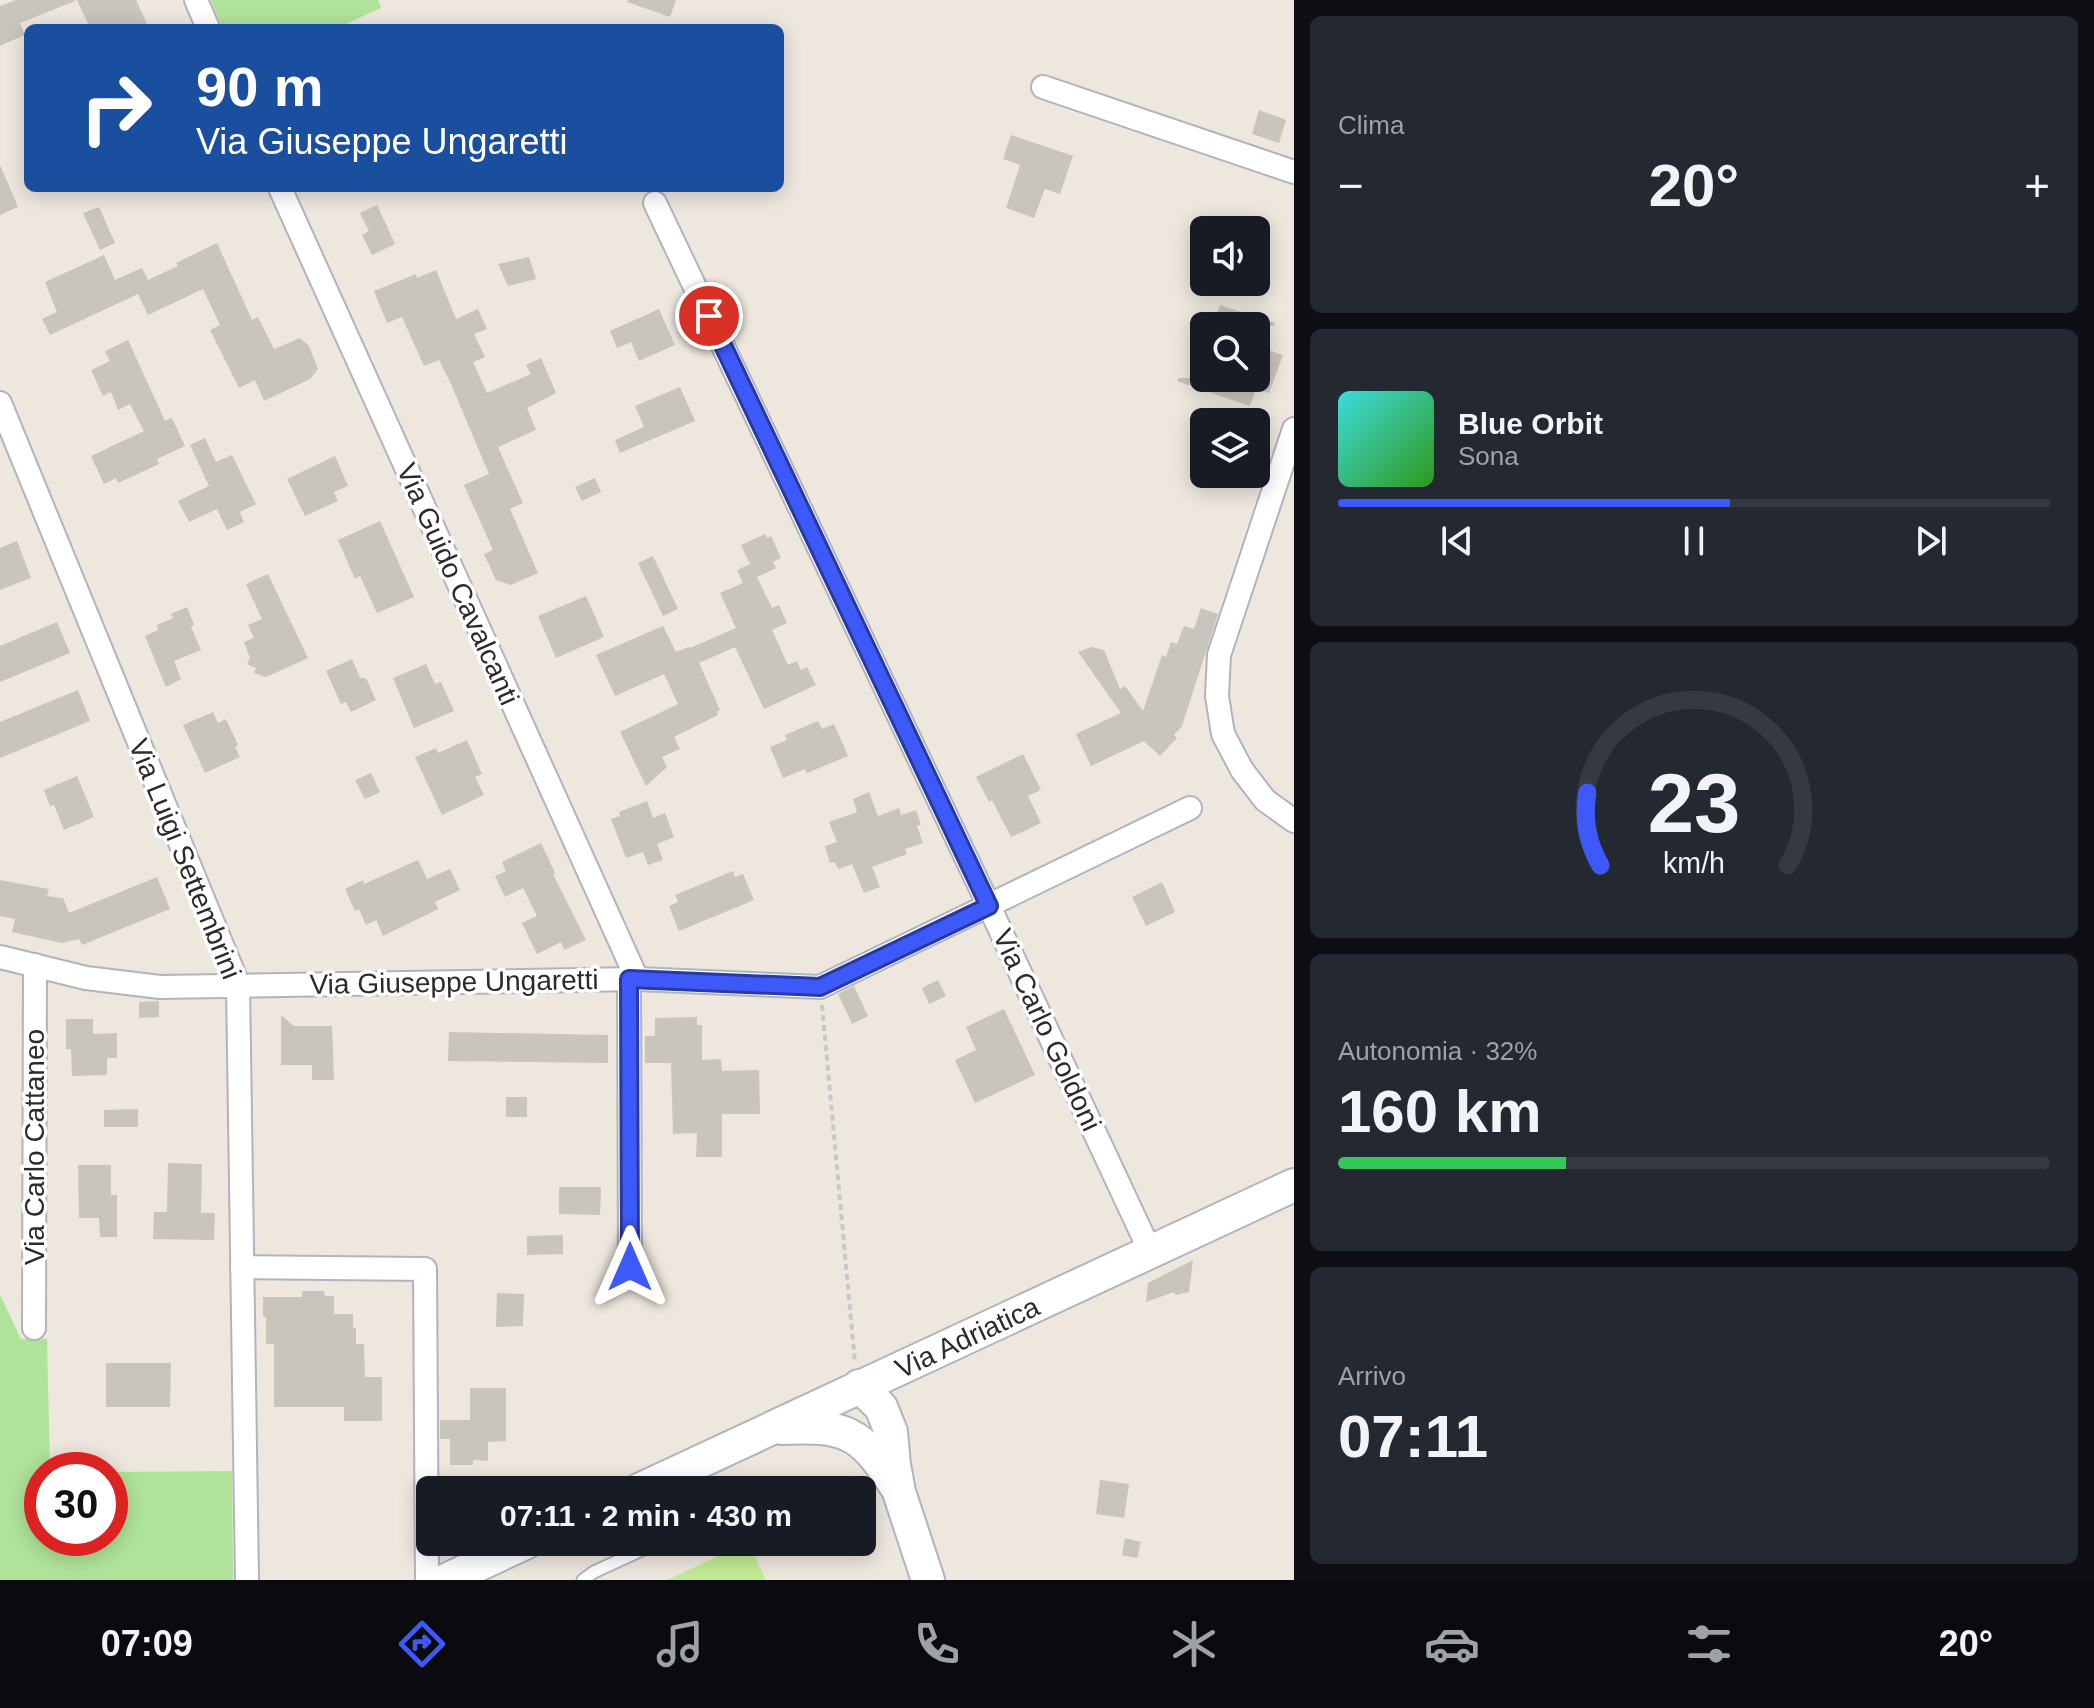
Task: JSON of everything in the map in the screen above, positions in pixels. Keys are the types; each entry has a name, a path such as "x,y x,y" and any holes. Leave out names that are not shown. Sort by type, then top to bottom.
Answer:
{"street":[{"path":"196,0 206,24"},
{"path":"1043,87 1294,172"},
{"name":"Via Guido Cavalcanti","path":"282,192 633,979"},
{"name":"Via Carlo Goldoni","path":"655,203 1150,1251"},
{"name":"Via Luigi Settembrini","path":"0,403 238,984 247,1580"},
{"path":"1294,429 1219,655 1217,696 1223,734 1242,770 1265,800 1294,821"},
{"name":"Via Giuseppe Ungaretti","path":"0,957 86,978 160,987 633,979 820,987 1190,808"},
{"name":"Via Carlo Cattaneo","path":"34,1328 35,965"},
{"path":"630,1267 633,979"},
{"name":"Via Adriatica","path":"676,1476 859,1386 1294,1185"},
{"path":"242,1267 425,1269 427,1580"},
{"path":"878,1440 898,1399 915,1374 944,1346"},
{"path":"859,1386 854,1405 858,1428 878,1440 894,1465 899,1492 928,1580"},
{"path":"771,1428 818,1426 878,1440"},
{"path":"446,1580 497,1556"}],"lane":[{"path":"583,1580 629,1556"}],"path":[{"path":"820,987 859,1386"}],"green space":[{"path":"211,0 378,0 381,8 346,24 220,24"},
{"path":"0,1295 21,1339 47,1339 50,1452 24,1452 24,1556 128,1556 128,1472 232,1471 233,1580 0,1580"},
{"path":"718,1556 755,1556 766,1580 667,1580"}],"building":[{"path":"16,0 75,1 20,23 24,35 0,46 0,6"},
{"path":"77,0 136,0 147,24 88,24"},
{"path":"628,0 676,0 670,17"},
{"path":"1259,110 1286,120 1279,143 1252,134"},
{"path":"1011,135 1073,156 1060,194 1045,189 1034,218 1006,208 1020,165 1003,159"},
{"path":"0,165 18,207 0,215"},
{"path":"377,205 395,244 372,255 362,235 369,231 360,213"},
{"path":"99,207 115,243 100,250 83,213"},
{"path":"217,243 252,320 258,317 274,349 300,338 309,346 318,369 310,379 264,401 255,380 239,388 210,330 220,325 203,289 148,315 138,294 50,335 42,319 57,312 45,282 104,255 115,280 142,268 148,280"},
{"path":"529,257 536,279 508,286 498,264"},
{"path":"436,270 456,319 478,309 487,329 474,334 485,357 473,362 487,393 531,374 526,365 541,358 556,393 527,408 536,430 498,447 523,503 510,509 538,573 511,585 496,580 484,554 493,550 464,485 489,474 451,384 439,360 424,366 402,317 387,323 374,291 416,274 417,278"},
{"path":"1220,305 1241,312 1218,312"},
{"path":"659,309 675,345 639,361 631,342 617,348 610,331"},
{"path":"128,340 165,421 172,418 185,446 157,459 159,464 118,483 116,478 104,484 91,456 144,431 130,404 118,410 111,392 103,396 91,370 110,361 105,351"},
{"path":"1270,351 1283,355 1270,390"},
{"path":"1178,378 1190,378 1190,385 1177,381"},
{"path":"680,387 695,421 620,453 615,440 644,427 635,406"},
{"path":"1209,392 1255,392 1250,406"},
{"path":"205,438 216,462 232,455 256,504 240,512 244,522 227,530 217,509 189,522 178,501 209,486 190,445"},
{"path":"335,456 348,486 334,492 338,501 305,516 287,479"},
{"path":"595,478 601,492 582,501 575,487"},
{"path":"380,521 414,597 377,613 360,576 355,579 338,540"},
{"path":"765,534 767,538 771,536 781,558 773,562 776,568 757,577 772,608 779,605 787,623 772,630 788,665 797,661 801,670 807,667 816,685 764,709 735,647 699,663 720,710 718,715 674,737 680,749 662,757 667,767 646,786 620,732 678,704 664,674 615,696 596,655 663,626 676,652 736,628 720,593 743,583 737,570 750,564 741,545"},
{"path":"17,541 31,578 0,590 0,548"},
{"path":"653,556 678,609 663,616 638,563"},
{"path":"268,574 308,658 266,677 254,673 256,668 247,664 250,658 244,642 254,638 248,625 262,619 246,584"},
{"path":"586,596 604,637 556,658 538,616"},
{"path":"187,607 201,650 174,661 181,679 166,687 145,636 158,630 157,625 173,618 171,614"},
{"path":"1201,608 1218,614 1182,726 1174,735 1177,738 1160,756 1144,741 1091,766 1076,734 1121,713 1078,652 1091,647 1104,650 1120,689 1125,686 1143,711 1162,655 1166,657 1171,642 1177,644 1184,626 1194,629"},
{"path":"57,622 70,653 0,682 0,646"},
{"path":"352,659 360,678 366,678 376,700 351,712 346,702 341,704 326,671"},
{"path":"426,664 435,684 441,682 454,711 414,728 393,678"},
{"path":"78,690 90,721 0,758 0,722"},
{"path":"213,712 218,723 226,719 240,757 205,773 183,725"},
{"path":"818,721 822,729 834,724 848,756 807,773 805,769 783,778 770,747 787,740 785,735"},
{"path":"467,740 482,774 475,777 484,795 442,815 415,757 436,748 438,753"},
{"path":"1023,754 1041,790 1028,796 1041,823 1011,837 976,777"},
{"path":"371,773 380,792 365,799 355,780"},
{"path":"77,776 94,817 64,830 44,790"},
{"path":"869,792 878,816 899,808 901,815 916,810 923,843 905,849 907,854 872,867 880,887 864,893 852,864 838,869 835,862 830,863 825,846 837,842 829,822 857,812 853,799"},
{"path":"647,801 653,818 665,813 674,837 657,844 663,860 648,865 643,852 626,858 611,819 620,816 619,812"},
{"path":"541,843 586,940 564,950 561,942 537,954 522,923 537,916 523,888 505,897 495,876 506,871 502,862"},
{"path":"418,860 427,879 450,869 460,890 435,902 438,909 383,936 376,920 366,925 359,909 355,911 345,889"},
{"path":"733,871 735,877 743,874 754,900 679,931 669,906 678,902 675,895"},
{"path":"157,877 170,909 82,945 79,939 62,943 12,932 15,919 0,916 0,880 49,889 47,896 63,898 69,913"},
{"path":"1162,882 1175,912 1146,926 1132,897"},
{"path":"938,980 946,996 929,1004 922,988"},
{"path":"854,986 868,1016 852,1024 838,994"},
{"path":"159,1001 159,1017 139,1018 139,1002"},
{"path":"1004,1009 1035,1075 975,1103 955,1060 976,1050 966,1027"},
{"path":"281,1015 294,1026 332,1026 334,1080 312,1080 312,1065 281,1065"},
{"path":"697,1017 697,1025 702,1025 702,1060 721,1059 722,1071 759,1070 760,1114 722,1114 722,1157 696,1157 697,1133 673,1134 671,1063 645,1063 645,1036 655,1036 655,1018"},
{"path":"66,1019 93,1019 93,1034 117,1033 117,1058 107,1058 107,1075 72,1076 71,1049 66,1049"},
{"path":"449,1032 608,1035 608,1063 448,1061"},
{"path":"506,1097 527,1097 527,1117 506,1117"},
{"path":"138,1109 138,1127 104,1127 104,1110"},
{"path":"168,1163 202,1164 201,1213 215,1213 214,1240 153,1239 154,1212 167,1212"},
{"path":"78,1165 111,1165 111,1195 117,1195 117,1237 100,1237 99,1218 79,1218"},
{"path":"559,1187 601,1187 600,1215 559,1214"},
{"path":"563,1235 563,1254 527,1255 527,1236"},
{"path":"1193,1260 1189,1292 1176,1295 1174,1292 1146,1302 1148,1283"},
{"path":"302,1291 324,1291 325,1296 334,1296 334,1314 353,1314 356,1344 364,1344 365,1377 382,1377 382,1421 344,1421 344,1407 274,1407 274,1344 266,1344 263,1297 302,1297"},
{"path":"497,1293 524,1294 523,1326 496,1327"},
{"path":"106,1363 171,1363 170,1407 106,1407"},
{"path":"470,1388 506,1388 506,1441 488,1442 488,1461 473,1460 473,1465 450,1465 450,1439 440,1439 440,1420 470,1420"},
{"path":"1100,1480 1129,1484 1124,1518 1096,1514"},
{"path":"1125,1538 1141,1542 1137,1558 1122,1555"}],"route":[{"path":"630,1267 629,979 820,987 989,906 709,316"}]}
